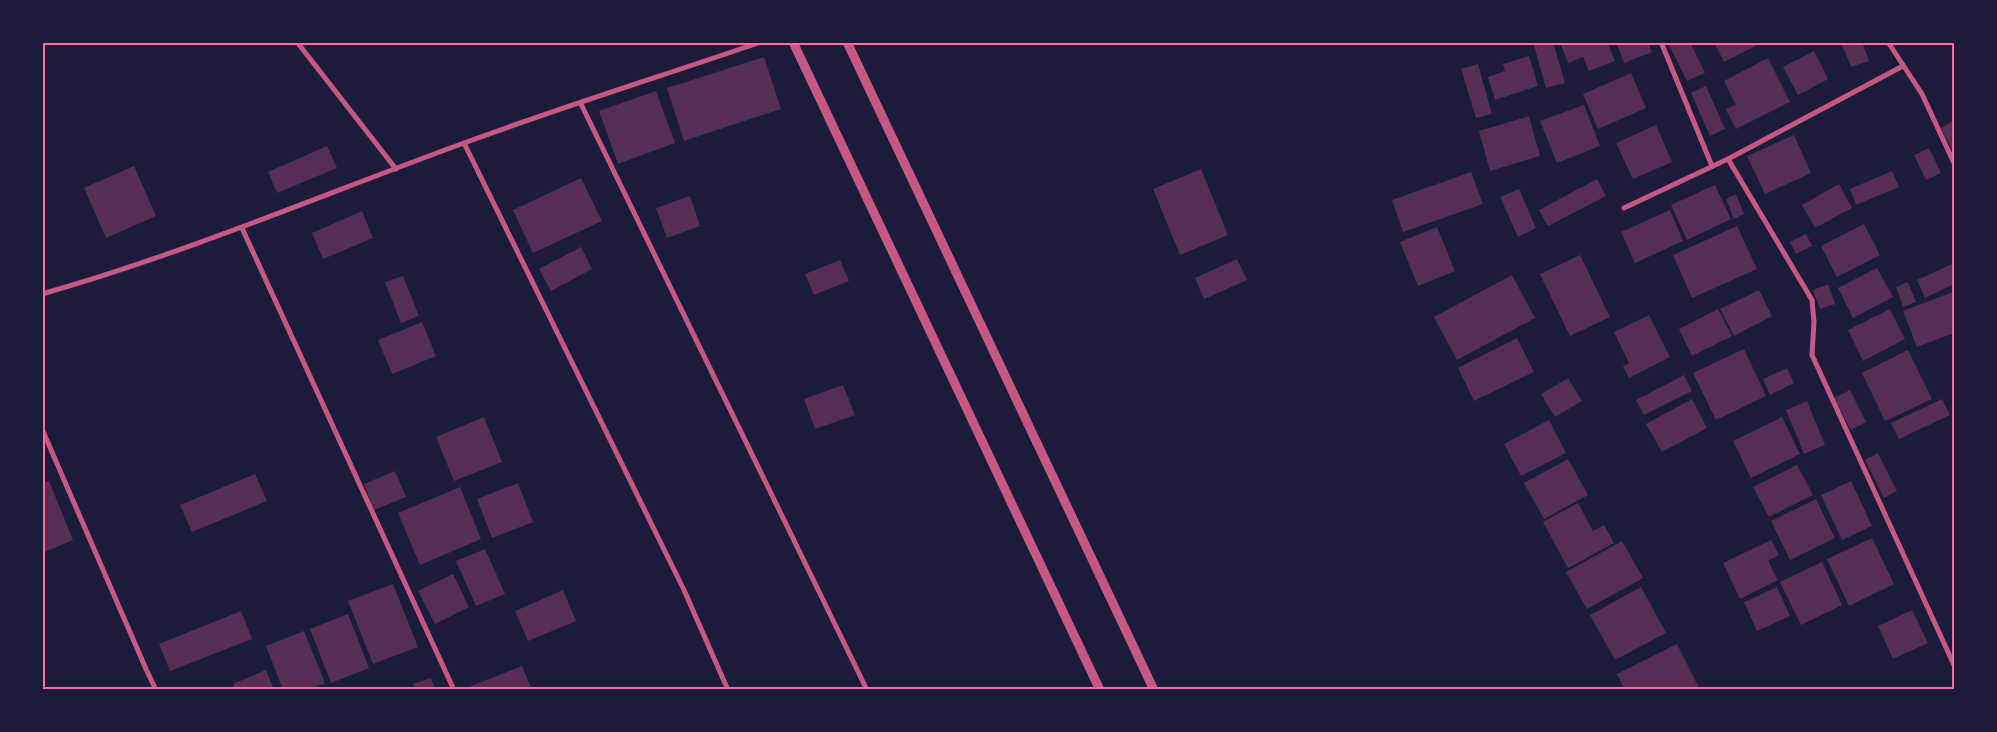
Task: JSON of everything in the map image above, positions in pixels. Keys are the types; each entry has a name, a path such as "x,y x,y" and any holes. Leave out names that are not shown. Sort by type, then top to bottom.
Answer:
{"street":[{"path":"297,42 396,169"},
{"path":"42,294 89,281 242,228 464,143 761,42"},
{"path":"794,42 1100,690"},
{"path":"846,42 1154,690"},
{"path":"1661,42 1712,166"},
{"path":"1888,42 1922,94 1954,163"},
{"path":"1624,208 1728,159 1903,66"},
{"path":"581,104 867,690"},
{"path":"464,143 684,590 728,690"},
{"path":"1728,159 1812,300 1814,322 1812,355 1954,665"},
{"path":"242,228 454,690"},
{"path":"42,429 156,690"}],"building":[{"path":"1533,42 1553,42 1565,83 1546,88"},
{"path":"1560,42 1604,42 1605,45 1608,44 1615,61 1589,71 1583,57 1568,63"},
{"path":"1621,42 1648,42 1652,52 1624,63 1617,44"},
{"path":"1675,42 1690,42 1705,73 1687,81 1669,45"},
{"path":"1714,42 1763,42 1724,62"},
{"path":"1841,42 1862,42 1869,61 1851,67"},
{"path":"1814,51 1828,79 1798,95 1783,67"},
{"path":"1529,56 1538,86 1495,100 1488,77 1505,71 1503,64"},
{"path":"764,57 781,109 684,141 667,88"},
{"path":"1768,58 1790,102 1736,129 1726,109 1736,105 1724,81"},
{"path":"1478,64 1492,114 1476,118 1461,69"},
{"path":"1631,73 1646,108 1598,129 1583,94"},
{"path":"1706,86 1725,129 1710,136 1691,93"},
{"path":"656,91 675,143 618,164 599,111"},
{"path":"1584,105 1600,146 1557,163 1540,121"},
{"path":"1529,116 1540,156 1490,171 1479,131"},
{"path":"1954,120 1954,154 1941,128"},
{"path":"1656,125 1672,162 1633,179 1616,143"},
{"path":"1794,135 1811,173 1765,194 1747,156"},
{"path":"327,146 337,168 277,193 268,172"},
{"path":"1929,148 1941,173 1926,180 1914,155"},
{"path":"134,166 156,216 106,238 84,188"},
{"path":"1201,169 1228,235 1180,255 1153,189"},
{"path":"1892,171 1899,187 1856,205 1850,189"},
{"path":"1471,172 1483,204 1403,232 1392,200"},
{"path":"581,178 602,221 533,253 513,210"},
{"path":"1597,179 1606,196 1548,226 1539,210"},
{"path":"1839,184 1852,208 1815,228 1802,205"},
{"path":"1715,185 1731,219 1687,240 1671,205"},
{"path":"1519,189 1536,228 1518,237 1500,197"},
{"path":"1736,194 1744,214 1734,219 1726,199"},
{"path":"690,196 700,226 667,238 656,208"},
{"path":"1670,210 1683,241 1635,263 1621,232"},
{"path":"362,211 373,238 323,259 312,233"},
{"path":"1864,224 1880,255 1837,277 1821,246"},
{"path":"1737,226 1757,269 1692,298 1673,255"},
{"path":"1437,227 1455,271 1418,286 1400,242"},
{"path":"1806,234 1812,246 1796,254 1790,242"},
{"path":"581,247 592,269 551,291 539,269"},
{"path":"1580,255 1610,317 1570,336 1540,274"},
{"path":"1237,259 1247,280 1204,299 1195,278"},
{"path":"840,260 849,281 814,295 805,274"},
{"path":"1954,263 1954,284 1925,298 1917,280"},
{"path":"1877,268 1893,297 1853,318 1838,288"},
{"path":"1512,275 1535,318 1457,360 1434,317"},
{"path":"403,276 419,316 401,323 385,282"},
{"path":"1908,282 1916,302 1903,307 1896,287"},
{"path":"1828,284 1835,304 1820,309 1813,290"},
{"path":"1759,290 1772,316 1734,336 1720,309"},
{"path":"1953,292 1954,333 1917,347 1903,311"},
{"path":"1718,309 1732,336 1692,356 1679,329"},
{"path":"1890,309 1905,339 1863,361 1848,330"},
{"path":"1649,315 1670,357 1629,378 1623,366 1629,363 1614,332"},
{"path":"422,322 436,356 392,374 378,340"},
{"path":"1517,338 1534,372 1474,401 1458,368"},
{"path":"1744,349 1766,396 1716,420 1693,373"},
{"path":"1908,350 1932,399 1885,421 1862,373"},
{"path":"1787,368 1794,383 1770,395 1763,379"},
{"path":"1684,375 1692,391 1644,415 1636,400"},
{"path":"1568,378 1582,401 1555,417 1541,394"},
{"path":"843,385 855,415 815,429 804,399"},
{"path":"1850,390 1866,422 1851,430 1834,398"},
{"path":"1692,399 1707,428 1662,452 1646,424"},
{"path":"1942,399 1950,415 1899,439 1891,423"},
{"path":"1807,401 1825,445 1804,454 1786,410"},
{"path":"484,417 502,462 454,481 436,437"},
{"path":"1782,417 1800,454 1751,478 1733,441"},
{"path":"1549,420 1566,453 1521,476 1504,444"},
{"path":"1878,453 1897,491 1884,498 1865,460"},
{"path":"1568,459 1588,495 1544,519 1524,483"},
{"path":"1797,465 1813,495 1769,517 1753,487"},
{"path":"395,471 406,497 374,510 364,484"},
{"path":"255,474 267,501 192,532 180,505"},
{"path":"49,481 73,540 42,553 42,484"},
{"path":"1851,481 1872,526 1842,540 1821,495"},
{"path":"518,483 533,522 492,538 477,499"},
{"path":"460,487 481,539 420,565 398,513"},
{"path":"1816,499 1835,538 1790,560 1771,521"},
{"path":"1578,503 1593,531 1604,525 1614,543 1568,568 1543,522"},
{"path":"1872,538 1894,584 1849,606 1827,559"},
{"path":"1771,540 1779,555 1768,561 1778,580 1740,599 1723,563"},
{"path":"1622,541 1643,578 1587,609 1566,572"},
{"path":"485,549 505,594 476,606 456,561"},
{"path":"1822,562 1842,605 1801,625 1780,582"},
{"path":"453,574 469,607 435,624 418,591"},
{"path":"393,584 418,647 373,664 348,601"},
{"path":"1641,587 1666,633 1615,660 1590,615"},
{"path":"1777,587 1790,616 1757,631 1744,602"},
{"path":"563,590 576,621 528,641 515,611"},
{"path":"1912,610 1928,643 1893,659 1878,626"},
{"path":"241,611 252,639 170,671 159,644"},
{"path":"348,614 369,668 331,683 310,629"},
{"path":"304,631 325,683 308,690 283,690 266,646"},
{"path":"1677,644 1700,690 1625,690 1617,674"},
{"path":"522,666 532,690 470,690 469,687"},
{"path":"266,670 274,690 235,690 233,684"},
{"path":"431,678 435,690 415,690 413,684"}]}
